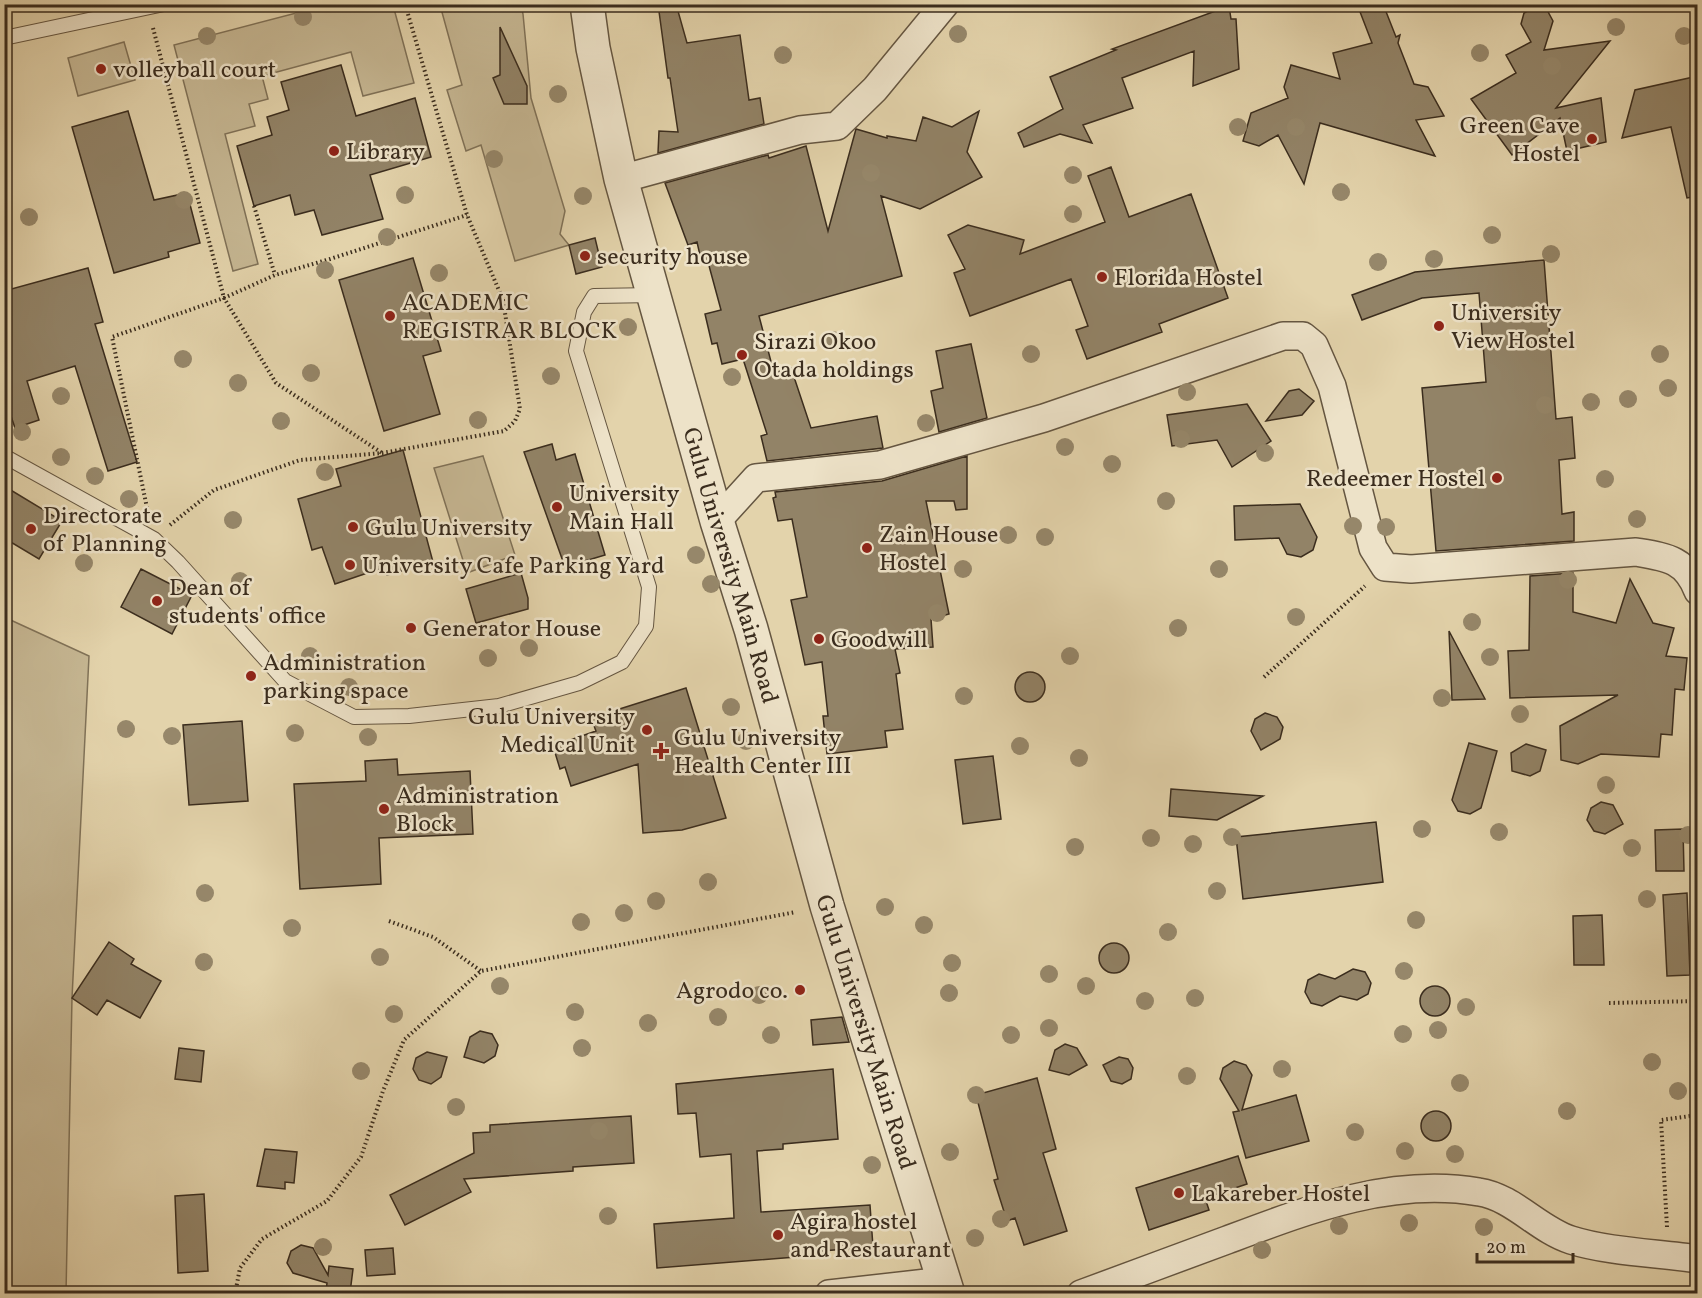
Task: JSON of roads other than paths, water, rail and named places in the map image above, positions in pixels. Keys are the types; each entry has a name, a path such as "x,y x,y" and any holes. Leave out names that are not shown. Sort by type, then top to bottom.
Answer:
{"street":[{"name":"Gulu University Main Road","path":"587,4 593,48 621,179 717,521 751,629 827,906 946,1287"},
{"path":"621,179 800,130 837,126 875,89 945,4"},
{"path":"717,521 756,478 880,465 1044,418 1283,336 1303,336 1314,345 1332,386 1372,548 1385,567 1411,569 1636,552 1660,556 1680,564 1692,576 1698,591"},
{"path":"1081,1293 1310,1209 1398,1189 1431,1188 1481,1192 1506,1203 1570,1240 1596,1246 1698,1259"},
{"path":"829,1293 946,1287"}],"lane":[{"path":"4,38 164,4"},
{"path":"4,456 154,539 178,562 285,681 354,717 409,716 498,706 579,683 622,662 646,626 649,587 576,351 584,312 594,296 655,295"}],"place":[{"name":"volleyball court","path":"101,69"},
{"name":"Green Cave Hostel","path":"1592,139"},
{"name":"Library","path":"334,151"},
{"name":"security house","path":"585,256"},
{"name":"Florida Hostel","path":"1102,277"},
{"name":"ACADEMIC REGISTRAR BLOCK","path":"390,316"},
{"name":"University View Hostel","path":"1439,326"},
{"name":"Sirazi Okoo Otada holdings","path":"742,355"},
{"name":"Redeemer Hostel","path":"1497,478"},
{"name":"University Main Hall","path":"557,507"},
{"name":"Gulu University","path":"353,527"},
{"name":"Directorate of Planning","path":"31,529"},
{"name":"Zain House Hostel","path":"867,548"},
{"name":"University Cafe Parking Yard","path":"350,565"},
{"name":"Dean of students' office","path":"157,601"},
{"name":"Generator House","path":"411,628"},
{"name":"Goodwill","path":"819,639"},
{"name":"Administration parking space","path":"251,676"},
{"name":"Gulu University Medical Unit","path":"647,730"},
{"name":"Gulu University Health Center III","path":"661,751"},
{"name":"Administration Block","path":"384,809"},
{"name":"Agrodo co.","path":"800,990"},
{"name":"Lakareber Hostel","path":"1179,1193"},
{"name":"Agira hostel and Restaurant","path":"778,1235"}]}
